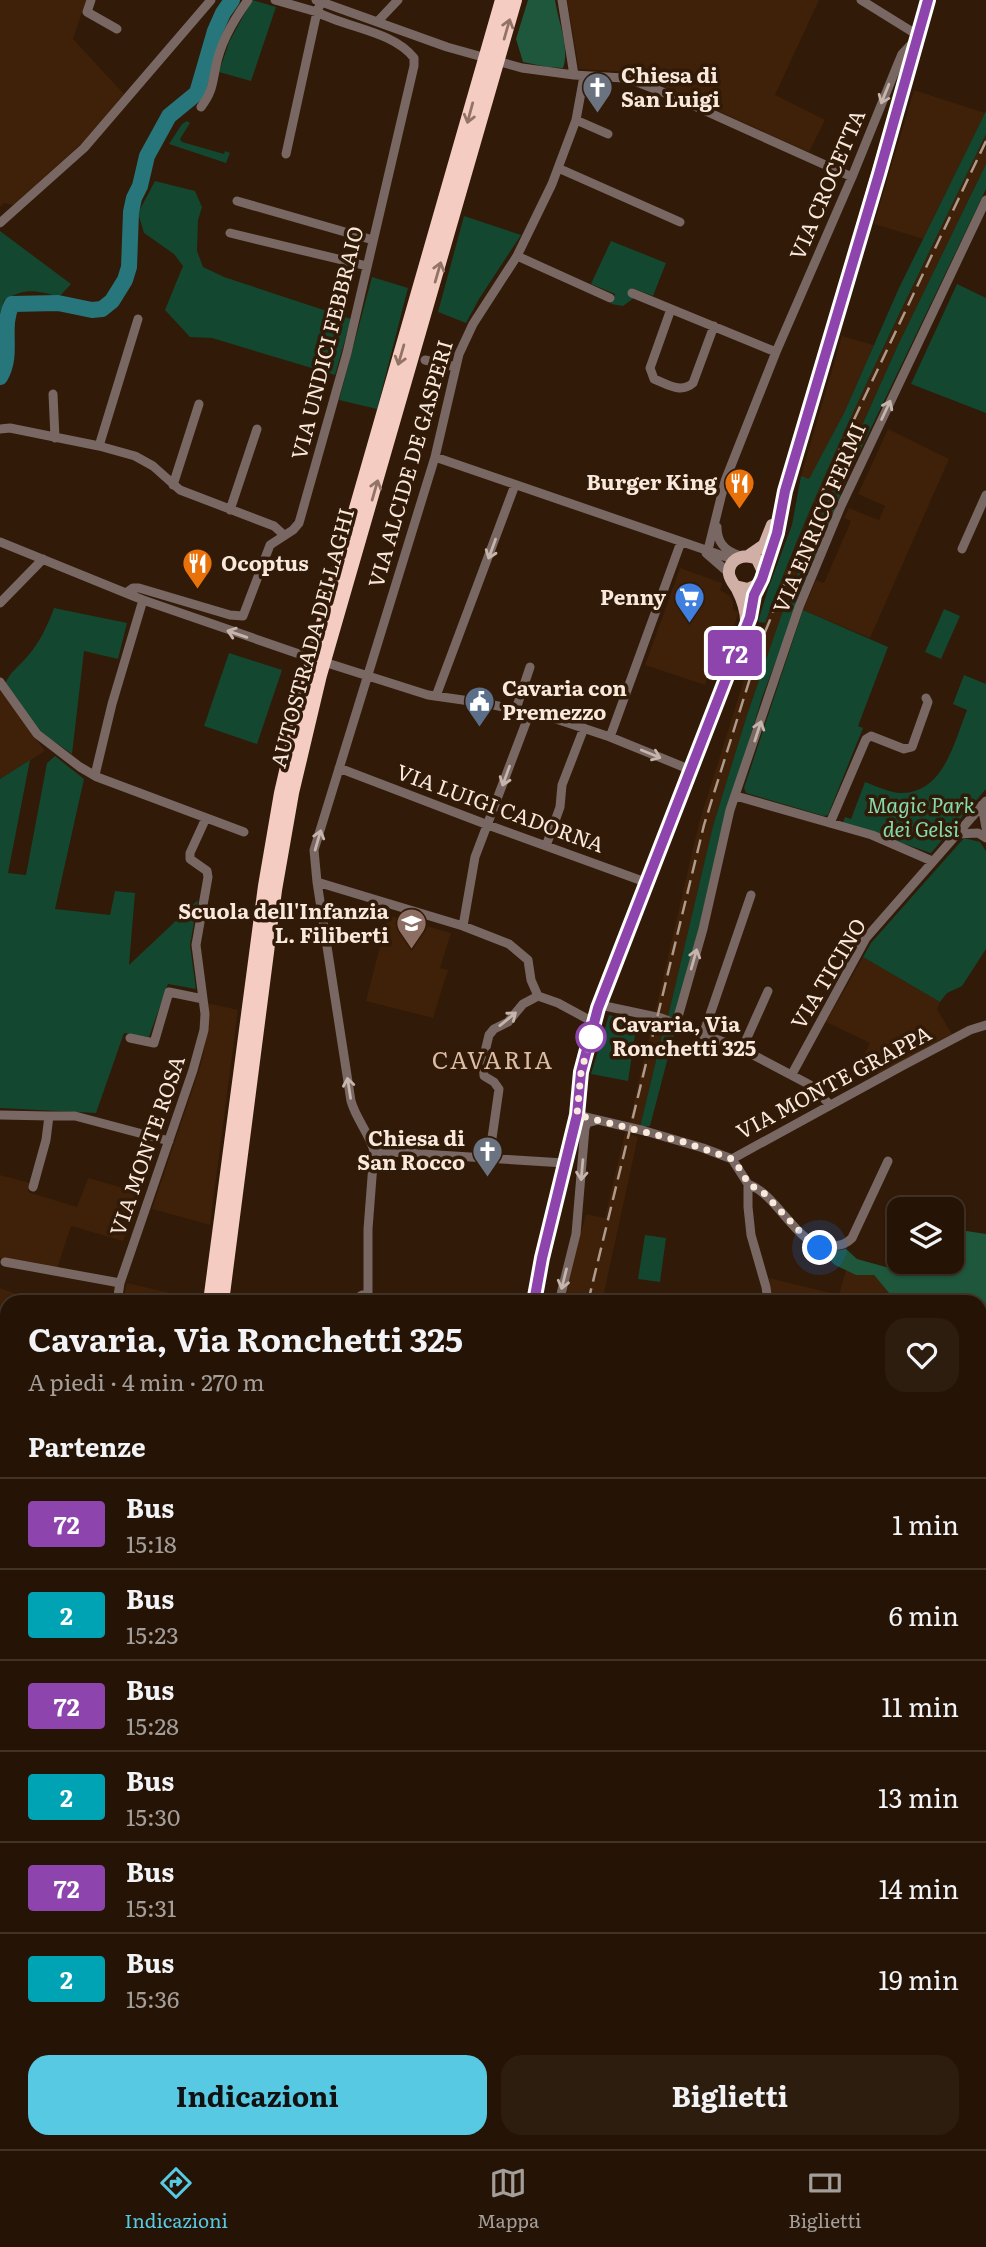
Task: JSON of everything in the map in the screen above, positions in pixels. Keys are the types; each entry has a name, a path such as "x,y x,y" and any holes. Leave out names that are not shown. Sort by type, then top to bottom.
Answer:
{"highway":[{"name":"AUTOSTRADA DEI LAGHI","path":"211,1295 265,886 281,793 309,673 502,0"},
{"name":"AUTOSTRADA DEI LAGHI","path":"223,1295 275,890 292,793 320,675 516,0"}],"main road":[{"path":"745,629 745,611 732,579 731,565 760,549 780,509 928,0"},
{"path":"536,1295 577,1115 581,1072 600,1004 752,612 754,595 777,533 780,509"},
{"path":"732,579 743,589 750,589 757,586 762,579 760,564 742,558"}],"street":[{"path":"91,0 86,12 117,29"},
{"path":"0,223 84,148 211,0"},
{"path":"201,107 210,95 216,64 224,45 248,0"},
{"path":"275,0 318,5 378,21 465,52 522,68 623,78 637,82 670,94 852,177"},
{"path":"378,21 398,0"},
{"path":"562,0 574,75"},
{"path":"861,0 919,36"},
{"path":"286,154 318,5"},
{"name":"VIA UNDICI FEBBRAIO","path":"126,593 132,588 139,588 230,615 243,616 270,545 299,523 348,353 413,74 414,58 402,45 334,21 318,5"},
{"name":"VIA CROCETTA","path":"703,549 717,519 725,481 776,352 902,54 919,36"},
{"name":"VIA ALCIDE DE GASPERI","path":"374,1151 351,1101 314,850 435,457 459,354 470,331 517,256 558,168 576,120 584,76"},
{"path":"576,120 608,134"},
{"path":"558,168 680,222"},
{"name":"VIA ENRICO FERMI","path":"676,1024 703,929 727,823 799,607 841,506 986,200"},
{"path":"237,201 373,240"},
{"path":"230,233 367,266"},
{"path":"517,256 610,298"},
{"path":"632,293 776,352"},
{"path":"671,309 650,368 654,379 682,389 689,387 693,383 714,326"},
{"path":"99,446 138,319"},
{"path":"425,359 456,367"},
{"path":"53,394 55,438"},
{"path":"173,485 199,404"},
{"path":"0,429 10,428 135,456 153,466 173,485 274,526 284,535"},
{"path":"230,510 257,429"},
{"path":"435,457 681,542 742,558"},
{"path":"436,696 515,485"},
{"path":"962,549 986,495"},
{"path":"717,519 717,534 722,546 742,558"},
{"path":"0,542 143,600 302,655 436,696 530,712 610,737 691,770"},
{"path":"610,737 681,542"},
{"path":"703,549 732,579"},
{"path":"0,603 43,559"},
{"path":"95,775 112,704 143,600"},
{"path":"516,709 530,667"},
{"path":"0,682 37,734 80,767 97,777 244,832"},
{"path":"830,823 866,738 871,736 904,749 912,747 928,702 926,698"},
{"path":"463,926 475,857 530,712"},
{"path":"546,846 560,807 562,785 584,728"},
{"name":"VIA LUIGI CADORNA","path":"339,768 648,883"},
{"path":"736,796 872,835 932,861"},
{"path":"984,803 986,828"},
{"name":"VIA TICINO","path":"792,1074 866,938 984,803"},
{"name":"VIA MONTE ROSA","path":"118,1295 202,1037 205,1014 196,945 208,877 206,871 190,859 190,853 206,818"},
{"path":"956,834 978,833 986,838"},
{"path":"317,882 463,926 509,944 524,956 530,965 531,980 538,996 558,1003 595,1023"},
{"path":"703,1035 751,895"},
{"path":"742,1049 768,991"},
{"name":"VIA MONTE ROSA","path":"130,1038 154,1043 169,992 203,999"},
{"path":"489,1159 499,1088 484,1076 489,1035 494,1029 508,1022 523,1004 538,996"},
{"path":"600,1004 660,1018 742,1049 792,1074 820,1092 830,1105"},
{"name":"VIA MONTE GRAPPA","path":"577,1115 703,1148 732,1159 970,1030 986,1025"},
{"path":"0,1115 75,1116 169,1141"},
{"path":"33,1187 46,1140 49,1116"},
{"path":"561,1295 576,1234 585,1128 587,1123 603,1120"},
{"path":"368,1295 368,1229 374,1151 564,1163"},
{"path":"732,1159 748,1184 751,1235 767,1295"},
{"path":"748,1184 762,1191 806,1238 820,1248 836,1246 846,1244 852,1238 888,1161"},
{"path":"5,1262 120,1283"}],"shaded area":[{"path":"0,0 86,0 73,39 124,94 84,141 13,205 4,203 0,207"},
{"path":"567,0 819,0 775,95 825,120 809,152 631,72 579,69"},
{"path":"914,90 985,113 923,239 874,224"},
{"path":"986,134 986,164 898,345 818,522 781,616 713,826 668,1016 655,1013 699,823 744,680 777,591 836,447"},
{"path":"842,336 874,345 845,411 809,480 801,476"},
{"path":"888,429 949,459 870,638 803,610 816,580 824,583 851,521 844,518 849,508 879,520 885,506 858,494"},
{"path":"680,568 722,583 720,590 730,596 733,610 739,612 714,681 707,679 705,685 645,665"},
{"path":"0,690 45,751 0,779"},
{"name":"Scuola dell'Infanzia L. Filiberti","path":"388,915 451,933 440,968 448,970 433,1018 366,1001"},
{"path":"863,957 940,1002 937,1009 952,1034 879,1074 861,1061 870,1043 826,1022"},
{"path":"207,1003 238,1010 210,1225 152,1209 201,1064 209,1024"},
{"path":"653,1020 665,1023 640,1127 629,1124"},
{"path":"625,1132 638,1137 604,1295 564,1295 586,1214 605,1218"},
{"path":"0,1175 30,1183 28,1192 77,1207 88,1178 141,1193 123,1241 71,1226 57,1269 0,1258"},
{"path":"846,1270 856,1275 874,1275 890,1295 839,1295"},
{"path":"769,1278 839,1295 772,1295"},
{"path":"127,1283 177,1295 124,1295"},
{"path":"0,1288 19,1295 0,1295"}],"green space":[{"path":"252,0 276,7 251,81 219,72 229,42"},
{"path":"528,0 555,0 564,43 563,68 523,62 516,39"},
{"path":"986,111 986,134 842,437 765,623 758,622 792,525 801,476 809,479 845,411 899,288"},
{"path":"187,121 190,123 180,139 182,142 224,154 225,151 230,153 226,163 169,144"},
{"path":"986,164 986,189 848,476 794,612 762,698 719,838 700,924 674,1018 668,1016 713,826 781,616 818,522 898,345"},
{"path":"155,181 195,191 202,207 198,220 197,251 203,267 224,277 351,319 335,375 212,338 190,337 165,310 183,266 174,254 144,233 138,213"},
{"path":"464,216 521,235 466,323 438,312"},
{"path":"0,231 71,284 59,297 31,291 18,293 4,300 0,319"},
{"path":"611,241 666,263 653,296 632,288 628,294 634,298 623,306 611,304 615,294 591,284"},
{"path":"372,277 408,288 377,409 339,400"},
{"path":"957,284 986,298 986,413 911,384"},
{"path":"54,608 127,623 118,659 84,651 72,754 39,731 5,684 39,641"},
{"path":"944,609 960,616 941,659 925,652"},
{"path":"803,610 888,647 858,726 863,728 828,815 824,816 746,793 744,788"},
{"path":"229,653 282,670 257,744 204,726"},
{"name":"Magic Park dei Gelsi","path":"964,675 986,684 986,789 931,853 843,823 845,817 851,819 865,782 901,793 916,791 928,785 937,775 952,750 967,710 953,704"},
{"path":"55,756 84,779 55,909 110,915 115,891 135,893 129,965 198,900 190,945 196,989 168,984 149,1037 124,1033 96,1113 0,1108 0,779 30,760 8,873 26,875 47,763"},
{"path":"964,838 980,842 986,851 986,949 962,986 947,993 940,1002 863,957 871,943"},
{"path":"609,1015 637,1022 628,1081 591,1074"},
{"path":"665,1023 676,1027 650,1126 640,1127"},
{"path":"964,1231 986,1234 986,1295 890,1295 874,1275 856,1275 835,1265 816,1247 835,1251 846,1249 857,1259 887,1267 887,1274 964,1274"},
{"path":"645,1235 666,1238 660,1282 638,1279"}],"waterway":[{"path":"0,377 6,359 7,322 12,304 58,303 92,310 102,309 112,301 125,280 129,267 131,212 147,156 169,116 197,93 215,31 232,0"}],"railway":[{"path":"590,1295 704,825 763,637 840,449 986,141"}],"bus line":[{"name":"72","path":"535,1295 577,1115 581,1072 598,1008 750,617 754,595 774,544 785,491 928,0"}],"place":[{"name":"Chiesa di San Luigi","path":"598,115"},
{"name":"Burger King","path":"740,510"},
{"name":"Ocoptus","path":"198,591"},
{"name":"Penny","path":"689,625"},
{"name":"Cavaria con Premezzo","path":"479,728"},
{"name":"Scuola dell'Infanzia L. Filiberti","path":"412,951"},
{"name":"Cavaria, Via Ronchetti 325","path":"591,1037"},
{"name":"Chiesa di San Rocco","path":"488,1178"}],"district":[{"name":"CAVARIA","path":"493,1061"}],"route":[{"path":"591,1037 581,1072 577,1115 684,1142 732,1159 748,1184 762,1191 806,1238 820,1248"}]}
